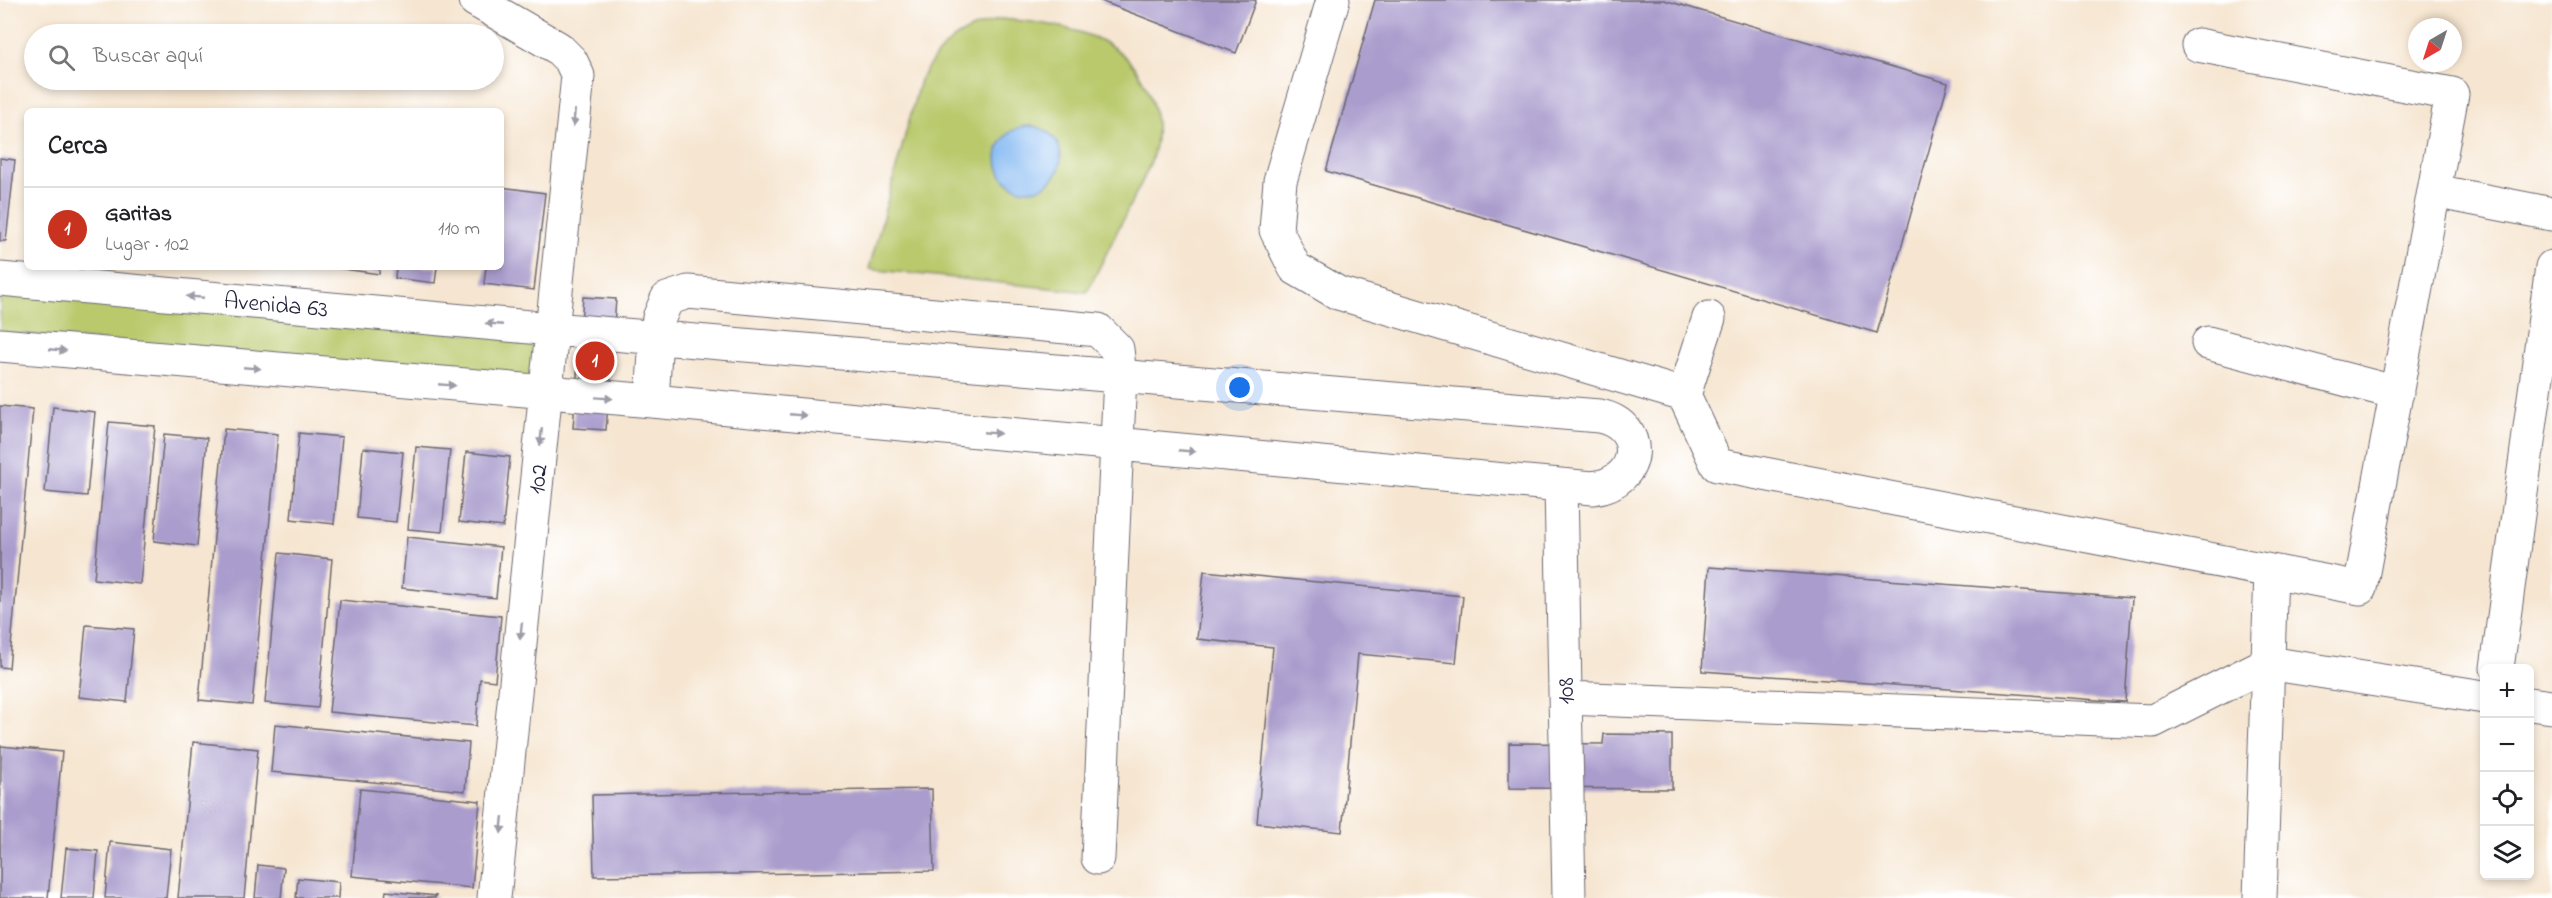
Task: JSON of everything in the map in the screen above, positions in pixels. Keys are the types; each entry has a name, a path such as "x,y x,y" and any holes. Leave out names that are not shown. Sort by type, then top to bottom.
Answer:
{"street":[{"name":"102","path":"475,0 558,48 572,61 578,76 494,898"},
{"path":"1333,0 1280,181 1276,230 1295,268 1338,293 1684,395"},
{"path":"1709,318 1684,395 1717,465 2360,588 2452,94 2198,45"},
{"path":"2434,191 2552,214"},
{"path":"2498,664 2552,267"},
{"name":"Avenida 63","path":"0,279 552,329 1599,416 1610,418 1627,433 1633,455 1624,475 1616,482 1605,486 1562,485 652,401 546,394"},
{"path":"652,401 659,318 667,299 688,292 1098,330 1117,349 1120,376 1098,858"},
{"path":"2208,343 2397,393"},
{"path":"0,345 546,394"},
{"name":"108","path":"1562,485 1569,887"},
{"path":"2260,898 2271,571"},
{"path":"1566,698 2152,720 2268,663 2480,696"},
{"path":"2534,705 2552,707"}],"green space":[{"path":"1001,19 1051,25 1100,40 1128,60 1147,88 1153,104 1156,138 1151,162 1087,292 869,269 920,80 944,47 962,33"},
{"path":"0,291 538,340 536,380 0,332"}],"water":[{"path":"1029,126 1047,132 1055,140 1061,158 1055,176 1047,184 1029,190 1011,184 1003,176 997,158 1003,140 1011,132"}],"building":[{"path":"1098,0 1256,0 1236,53"},
{"path":"1375,0 1664,0 1948,83 1877,333 1326,171"},
{"path":"0,158 15,160 6,241 0,241"},
{"path":"504,187 545,193 534,290 484,284 486,270 504,270"},
{"path":"350,270 380,270 379,274"},
{"path":"396,270 437,270 435,283 395,278"},
{"path":"583,297 616,299 606,430 573,428"},
{"path":"0,406 33,409 9,668 0,667"},
{"path":"53,407 95,412 87,496 45,492"},
{"path":"109,422 155,426 140,584 94,579"},
{"path":"224,429 278,434 252,705 199,700"},
{"path":"299,433 342,437 334,524 291,519"},
{"path":"164,434 207,438 197,546 154,541"},
{"path":"416,447 450,450 442,532 408,529"},
{"path":"363,448 403,452 396,522 357,518"},
{"path":"466,452 510,457 503,527 459,522"},
{"path":"407,537 501,547 496,598 402,588"},
{"path":"279,553 332,559 318,708 265,703"},
{"path":"1709,567 2132,598 2125,702 1702,671"},
{"path":"1204,571 1463,596 1456,663 1358,654 1342,832 1257,823 1273,647 1197,639"},
{"path":"340,600 501,616 495,681 480,679 476,726 329,712"},
{"path":"86,625 134,629 127,702 79,697"},
{"path":"275,724 469,743 465,791 271,772"},
{"path":"1604,734 1672,735 1672,789 1509,788 1509,743 1603,744"},
{"path":"193,742 258,749 244,898 178,898"},
{"path":"1,746 62,752 48,898 0,898"},
{"path":"360,789 480,801 472,888 352,876"},
{"path":"932,789 934,871 594,876 592,795"},
{"path":"110,842 171,849 166,898 105,898"},
{"path":"66,848 98,851 94,898 61,898"},
{"path":"258,865 284,868 281,898 255,898"},
{"path":"298,878 339,882 338,898 296,898"},
{"path":"386,891 436,896 435,898 385,898"}],"place":[{"name":"Garitas","path":"595,361"}]}
